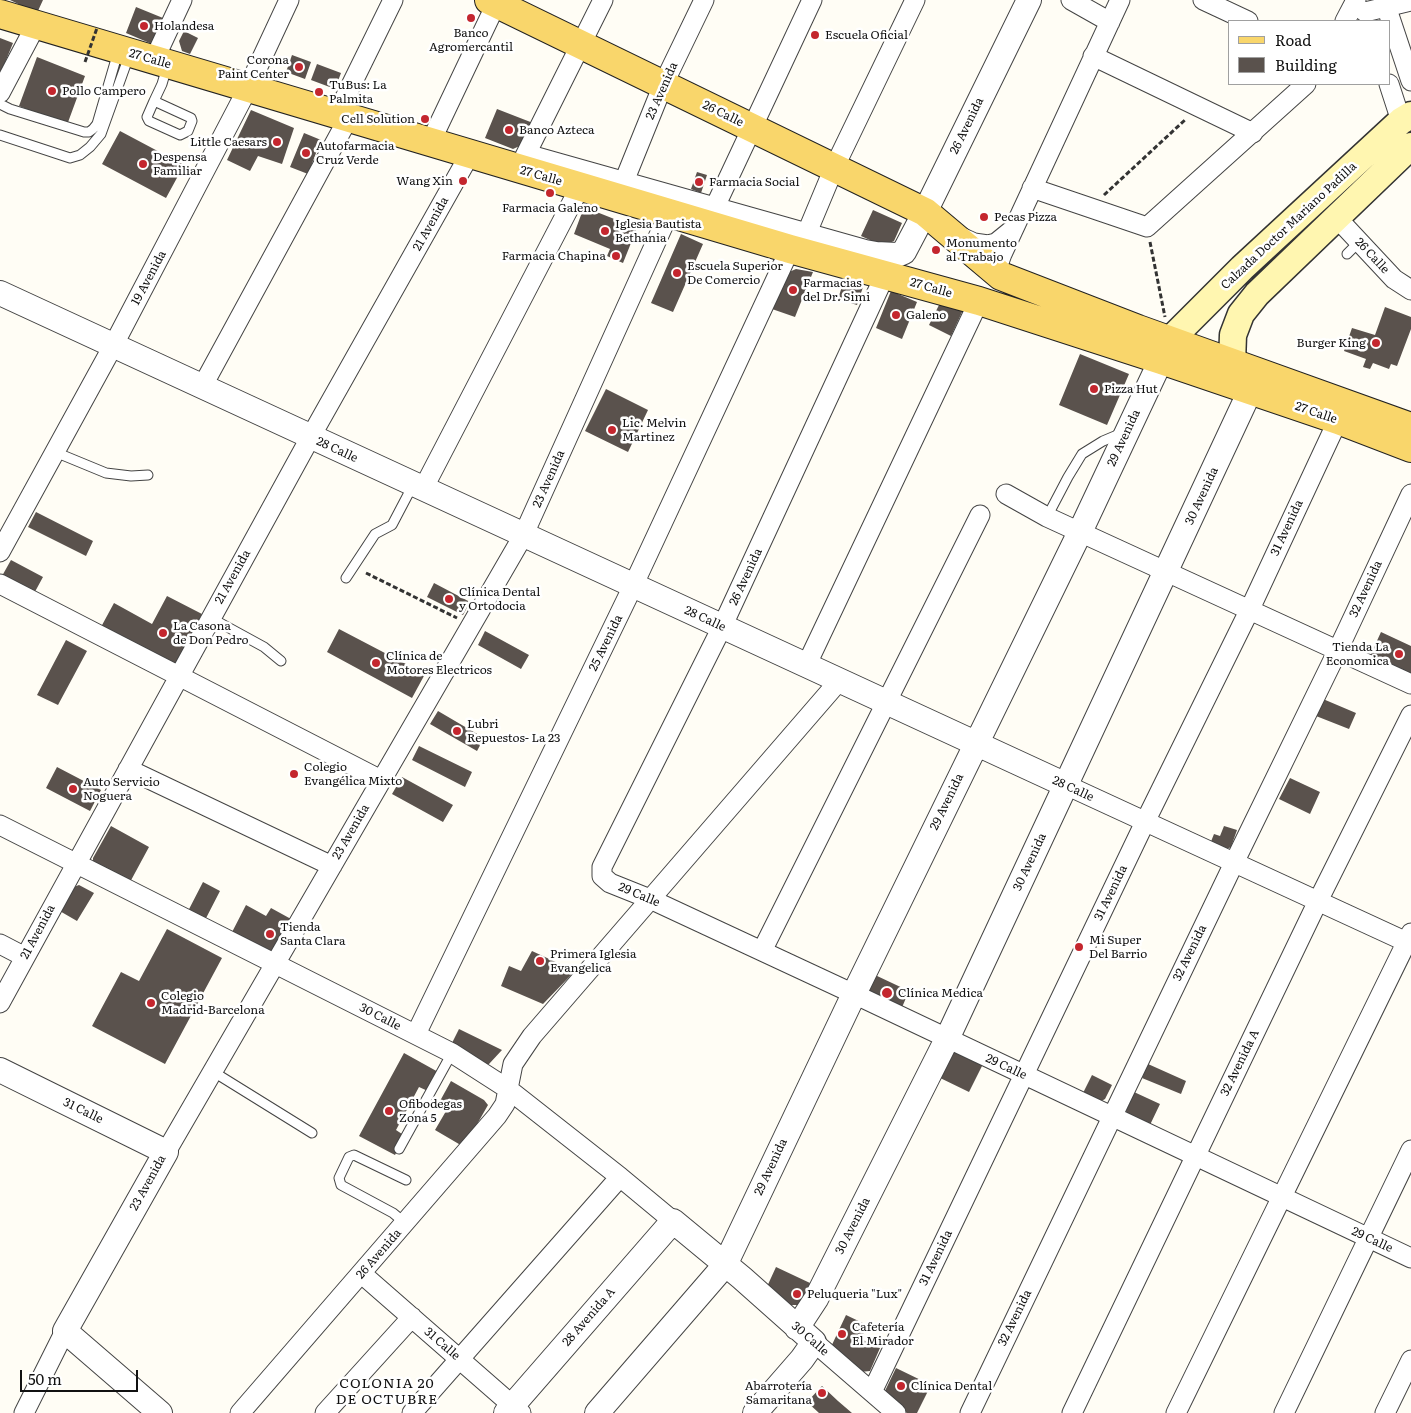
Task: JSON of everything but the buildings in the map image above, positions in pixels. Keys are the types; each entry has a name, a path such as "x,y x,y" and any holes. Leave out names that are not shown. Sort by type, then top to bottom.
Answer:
{"main road":[{"name":"26 Calle","path":"494,1 580,46 925,212 952,234"},
{"name":"27 Calle","path":"0,14 669,213 798,242 885,275 979,302 1166,350 1232,362 1411,427"},
{"name":"Calzada Doctor Mariano Padilla","path":"1166,350 1242,268 1406,118"},
{"name":"Calzada Doctor Mariano Padilla","path":"1232,362 1233,335 1244,309 1257,294 1411,146"},
{"name":"27 Calle","path":"952,234 1001,276 1166,350 1250,391 1338,420 1411,448"},
{"path":"1232,362 1250,391"}],"street":[{"path":"142,57 182,0"},
{"name":"19 Avenida","path":"0,552 113,346 248,88 289,0"},
{"path":"202,388 343,115 393,0"},
{"path":"525,156 603,0"},
{"name":"23 Avenida","path":"623,184 663,85 704,0"},
{"path":"714,209 812,0"},
{"name":"25 Avenida","path":"416,1034 914,0"},
{"name":"26 Avenida","path":"904,252 1029,0"},
{"path":"1072,0 1110,22"},
{"path":"1001,276 998,265 1120,0"},
{"path":"1203,0 1246,20"},
{"name":"21 Avenida","path":"0,1002 310,438 448,147 494,1"},
{"path":"1346,20 1363,8 1411,1"},
{"path":"1385,4 1390,20"},
{"path":"1391,22 1411,81"},
{"path":"0,93 36,25"},
{"path":"1093,56 1253,133"},
{"path":"1285,103 1290,85"},
{"path":"1032,188 1147,227 1305,85"},
{"path":"1390,85 1406,118"},
{"name":"27 Calle","path":"448,147 478,143 714,209 798,242 876,254 897,255 904,252"},
{"path":"418,487 580,187"},
{"name":"23 Avenida","path":"24,1413 65,1331 166,1152 523,536 669,213"},
{"name":"26 Calle","path":"1337,218 1353,248 1411,290"},
{"path":"952,234 974,243 988,245 996,243 1015,228"},
{"name":"26 Avenida","path":"602,876 602,867 722,628 885,275"},
{"name":"28 Calle","path":"0,293 310,438 1234,863 1410,940"},
{"path":"806,666 979,302"},
{"name":"29 Avenida","path":"722,1269 975,744 1080,532 1166,350"},
{"name":"30 Avenida","path":"805,1335 816,1299 947,1039 1250,391"},
{"name":"31 Avenida","path":"872,1392 1145,822 1249,611 1338,420"},
{"path":"1006,494 1046,517 1337,652 1411,684"},
{"name":"32 Avenida","path":"970,1413 1337,652 1411,494"},
{"path":"762,951 980,515"},
{"path":"0,584 381,780"},
{"name":"26 Avenida","path":"240,1413 498,1116 505,1104 513,1064 519,1053 839,681"},
{"name":"32 Avenida A","path":"1072,1413 1318,901 1411,714"},
{"path":"128,769 332,866"},
{"name":"30 Calle","path":"0,824 416,1034 452,1053 508,1089 673,1221 722,1269 805,1335 896,1413"},
{"name":"29 Calle","path":"602,876 610,883 650,899 854,994 1411,1258"},
{"path":"1176,1413 1410,940"},
{"path":"0,944 25,957"},
{"name":"31 Calle","path":"0,1070 166,1152"},
{"path":"1284,1413 1411,1150"},
{"path":"412,1413 620,1177"},
{"name":"28 Avenida A","path":"513,1410 673,1221"},
{"path":"597,1413 722,1269"},
{"name":"31 Calle","path":"362,1274 460,1359 513,1410"},
{"path":"325,1413 412,1317"},
{"path":"65,1331 160,1413"},
{"path":"754,1413 802,1359 805,1335"},
{"path":"1386,1413 1411,1360"}],"lane":[{"path":"142,57 162,84 154,101 147,116 149,121 180,135 188,130 192,121 191,118 154,101"},
{"path":"0,104 10,109 89,132 97,124 142,57"},
{"path":"0,135 70,158 80,155 101,134 142,57"},
{"path":"1046,517 1082,454 1103,441 1127,430"},
{"path":"55,452 106,474 148,475"},
{"path":"346,578 375,534 391,527 418,487"},
{"path":"211,618 264,647 281,661"},
{"path":"400,1149 452,1053"},
{"path":"212,1072 312,1134"},
{"path":"406,1180 354,1155 349,1157 339,1178 341,1185 393,1213 406,1223"}],"path":[{"path":"85,62 97,28"},
{"path":"1090,209 1199,107"},
{"path":"1147,227 1166,350"},
{"path":"366,573 471,625"}],"place":[{"name":"Banco Agromercantil","path":"471,18"},
{"name":"Holandesa","path":"144,26"},
{"name":"Escuela Oficial","path":"815,35"},
{"name":"Corona Paint Center","path":"299,67"},
{"name":"Pollo Campero","path":"52,91"},
{"name":"TuBus: La Palmita","path":"319,92"},
{"name":"Cell Solution","path":"425,119"},
{"name":"Banco Azteca","path":"509,130"},
{"name":"Little Caesars","path":"277,142"},
{"name":"Autofarmacia Cruz Verde","path":"306,153"},
{"name":"Despensa Familiar","path":"143,164"},
{"name":"Wang Xin","path":"463,181"},
{"name":"Farmacia Social","path":"699,182"},
{"name":"Farmacia Galeno","path":"550,193"},
{"name":"Pecas Pizza","path":"984,217"},
{"name":"Iglesia Bautista Bethania","path":"605,231"},
{"name":"Monumento al Trabajo","path":"936,250"},
{"name":"Farmacia Chapina","path":"616,256"},
{"name":"Escuela Superior De Comercio","path":"677,273"},
{"name":"Farmacias del Dr. Simi","path":"793,290"},
{"name":"Galeno","path":"896,315"},
{"name":"Burger King","path":"1376,343"},
{"name":"Pizza Hut","path":"1094,389"},
{"name":"Lic. Melvin Martinez","path":"612,430"},
{"name":"Clínica Dental y Ortodocia","path":"449,599"},
{"name":"La Casona de Don Pedro","path":"163,633"},
{"name":"Tienda La Economica","path":"1399,654"},
{"name":"Clínica de Motores Electricos","path":"376,663"},
{"name":"Lubri Repuestos- La 23","path":"457,731"},
{"name":"Colegio Evangélica Mixto","path":"294,774"},
{"name":"Auto Servicio Noguera","path":"73,789"},
{"name":"Tienda Santa Clara","path":"270,934"},
{"name":"Mi Super Del Barrio","path":"1079,947"},
{"name":"Primera Iglesia Evangelica","path":"540,961"},
{"name":"Clínica Medica","path":"887,993"},
{"name":"Colegio Madrid-Barcelona","path":"151,1003"},
{"name":"Ofibodegas Zona 5","path":"389,1111"},
{"name":"Peluqueria \"Lux\"","path":"797,1294"},
{"name":"Cafetería El Mirador","path":"842,1334"},
{"name":"Clínica Dental","path":"901,1386"},
{"name":"Abarrotería Samaritana","path":"822,1393"}],"district":[{"name":"COLONIA 20 DE OCTUBRE","path":"387,1392"}]}
